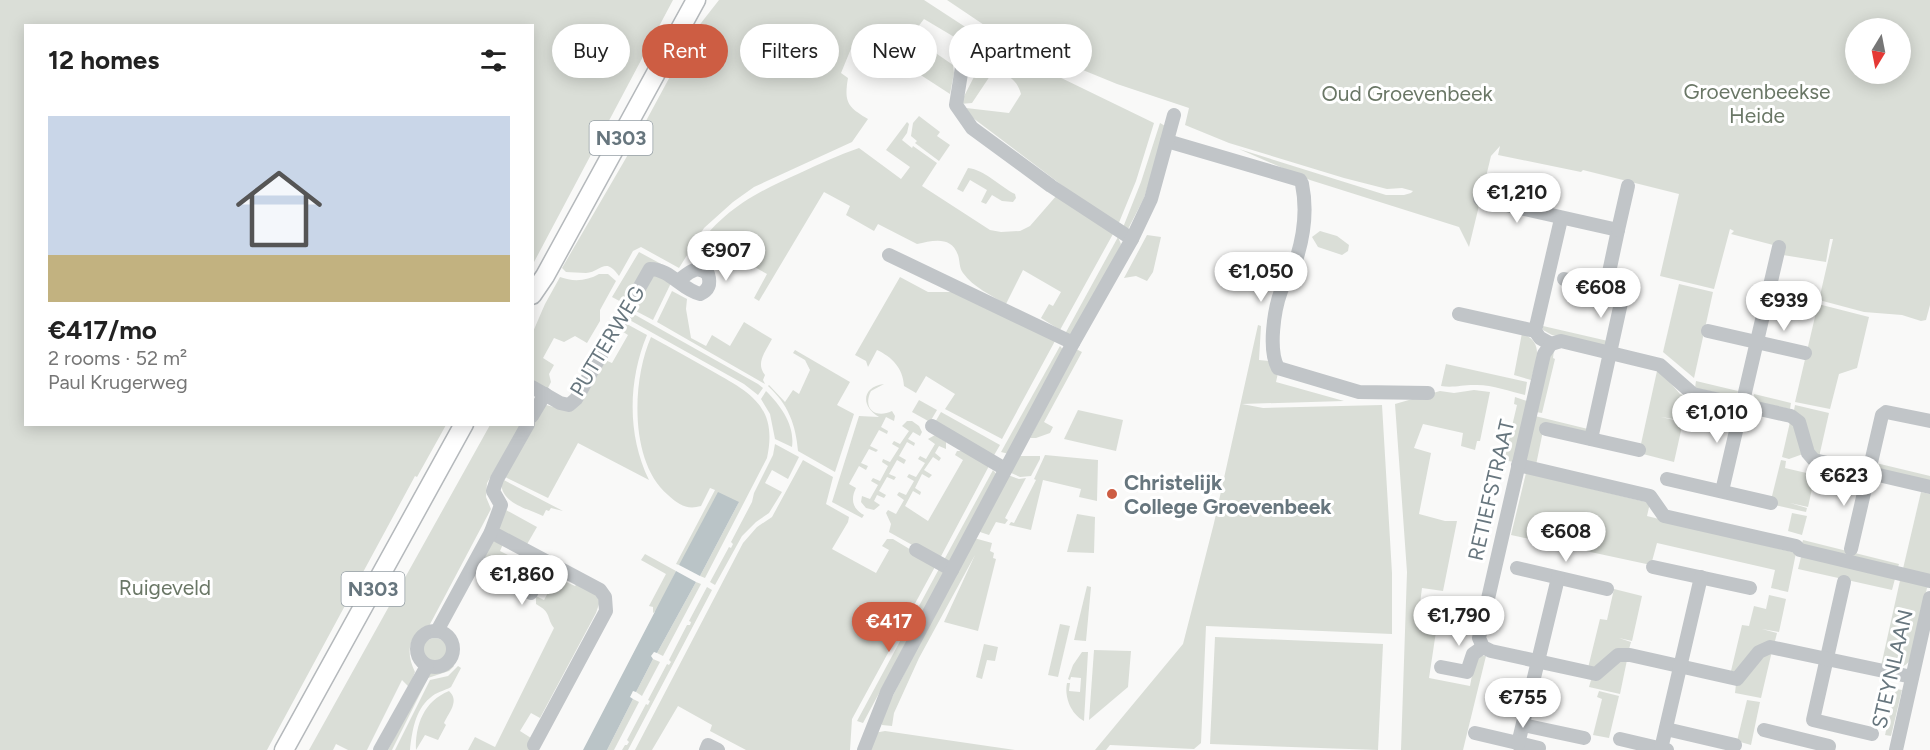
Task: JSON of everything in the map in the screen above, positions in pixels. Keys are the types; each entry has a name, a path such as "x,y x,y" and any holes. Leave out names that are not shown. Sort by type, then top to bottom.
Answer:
{"main road":[{"name":"N303","path":"534,300 696,0"},
{"name":"N303","path":"534,292 545,276"},
{"name":"N303","path":"284,750 463,426"}],"street":[{"path":"960,78 956,105 972,128 1052,186 1132,239"},
{"path":"864,750 887,692 1073,343 1132,239 1150,200 1174,115"},
{"path":"1167,141 1300,180 1302,184 1303,234 1291,274 1281,289 1274,321 1274,361 1278,368 1359,392 1428,393"},
{"path":"1591,438 1626,280 1608,277 1628,186"},
{"path":"1480,200 1618,230"},
{"path":"1534,331 1561,219"},
{"path":"1722,491 1779,247"},
{"path":"889,255 1073,343"},
{"name":"PUTTERWEG","path":"534,388 568,405 576,399 650,269 656,269 678,281"},
{"path":"1563,279 1623,293"},
{"path":"1459,314 1534,331 1540,338 1551,344 1562,341 1660,365 1693,393 1791,416 1799,422 1808,453 1815,460 1930,487"},
{"path":"1708,331 1805,353"},
{"name":"RETIEFSTRAAT","path":"1483,647 1479,638 1544,354 1551,344"},
{"path":"534,413 545,394"},
{"path":"1851,549 1882,415 1886,412 1930,421"},
{"path":"437,631 491,532 501,505 494,491 496,479 527,426"},
{"path":"932,426 1005,470"},
{"path":"1546,429 1639,450"},
{"path":"1518,465 1650,496 1664,516 1796,546 1800,550 1930,581"},
{"path":"1667,479 1771,503"},
{"path":"491,532 600,590 605,597 606,611 534,745"},
{"path":"916,550 952,570"},
{"path":"474,565 531,593 548,562"},
{"path":"1653,567 1750,588"},
{"path":"1517,568 1607,589"},
{"path":"1620,739 1664,749 1666,729 1701,577"},
{"path":"1518,744 1558,578"},
{"path":"1809,741 1844,582"},
{"name":"STEYNLAAN","path":"1896,750 1930,598"},
{"path":"437,631 448,637 453,644 453,651 447,663 441,667 427,666 418,657 417,643 428,632 437,631"},
{"path":"1441,667 1467,672 1473,654 1483,647 1538,662 1596,674 1618,655 1630,655 1737,679 1759,652 1770,647 1912,677"},
{"path":"380,750 427,666"},
{"path":"1813,720 1872,734"},
{"path":"1523,725 1584,738"},
{"path":"1666,729 1735,745"},
{"path":"1764,730 1828,746 1828,750"},
{"path":"1475,734 1539,748 1538,750"},
{"path":"706,750 708,745 718,750"}],"green space":[{"name":"Ruigeveld","path":"0,0 673,0 660,24 642,24 642,58 534,262 534,24 24,24 24,426 445,426 417,477 415,476 267,750 0,750"},
{"path":"719,0 924,0 961,24 949,24 949,34 937,27 937,24 924,19 920,24 851,24 851,49 841,73 848,78 846,93 851,107 868,119 852,142 754,187 733,202 704,228 679,268 641,247 633,251 619,276 606,266 586,273 566,272 562,268 669,78 728,78 728,24 700,24"},
{"path":"947,0 1930,0 1930,305 1926,320 1921,321 1902,315 1864,312 1819,300 1833,239 1830,239 1826,262 1783,255 1777,246 1731,234 1734,231 1730,229 1714,289 1660,276 1679,194 1583,170 1581,172 1498,155 1500,146 1491,156 1469,247 1459,227 1310,180 1239,149 1386,195 1404,195 1413,191 1402,188 1387,189 1344,178 1229,143 1185,125 1189,108 1092,74 1092,24 983,24"},
{"path":"937,54 949,62 949,78 953,78 950,94 925,78 937,78"},
{"path":"973,78 989,78 972,103 960,104"},
{"path":"1010,78 1061,78 1154,123 1136,181 1118,225 969,115 966,108 1009,113 1021,94"},
{"path":"919,116 940,132 937,136 950,145 939,161 915,143 917,141 911,136 913,123"},
{"path":"907,122 909,124 907,133 902,140 937,163 922,186 990,230 1020,231 1030,226 1057,195 1113,234 1060,330 1041,318 1049,304 1053,306 1061,292 1023,270 1006,304 983,291 967,278 951,244 940,241 917,244 878,224 874,231 846,215 850,206 824,192 759,301 754,298 767,274 751,265 756,254 741,246 724,251 707,263 692,255 726,215 753,196 859,148 901,179 910,167 886,150"},
{"path":"1160,123 1167,127 1144,198 1127,231 1122,230 1141,182"},
{"path":"968,168 986,175 1015,194 1016,198 1013,202 1002,201 992,195 986,204 981,202 987,190 970,180 963,192 957,189"},
{"path":"1320,231 1337,236 1349,245 1348,251 1342,255 1318,247 1312,237"},
{"path":"1147,235 1161,237 1153,272 1147,281 1136,276 1124,278"},
{"path":"1118,237 1121,244 1118,251 1073,337 1065,334"},
{"path":"639,252 676,272 656,264 625,304 612,297"},
{"path":"599,274 608,274 616,281 600,310 600,321 587,343 575,336 564,342 554,338 543,358 554,365 549,374 551,382 547,390 534,382 534,329 560,277 570,280 590,278"},
{"path":"652,274 671,283 653,320 632,309"},
{"path":"900,277 928,292 952,292 1055,341 1002,439 945,409 955,394 926,376 916,393 904,386 899,369 882,353 877,350 868,367 866,361 855,355"},
{"path":"1679,284 1713,292 1694,378 1663,352"},
{"path":"672,291 687,299 686,309 691,338 706,346 712,335 730,346 744,322 772,339 761,362 765,384 657,322"},
{"path":"1818,304 1869,317 1857,368 1839,374 1830,409 1795,402"},
{"path":"630,312 763,388 758,395 744,384 626,318"},
{"path":"625,323 647,335 636,371 633,408 637,445 649,480 578,443 548,498 503,476 546,405 565,410 605,360 612,363 628,335 620,330"},
{"path":"1258,325 1261,326 1259,360 1269,361 1278,373 1276,382 1344,401 1242,404 1263,408 1382,405 1392,573 1392,634 1206,626 1201,743 1194,749 1110,745 1106,750 1095,750 1183,644 1214,523"},
{"path":"1543,326 1608,341 1606,347 1552,335 1543,330"},
{"path":"1522,333 1534,342 1536,347 1537,353 1531,380 1514,375"},
{"path":"651,337 739,387 758,404 769,426 767,458 705,578 700,576 739,502 679,565 676,564 715,490 710,488 701,506 683,506 668,495 655,480 646,462 640,442 638,397 640,375"},
{"path":"1060,346 1065,352 1009,454 1001,452"},
{"path":"1076,349 1082,352 1044,422 1053,427 1050,433 1030,438"},
{"path":"795,350 850,382 837,405 854,414 835,472 798,451 790,416 781,400 768,386 785,402 793,390 799,394 810,370 805,360 793,353"},
{"path":"1554,350 1553,358 1555,359 1542,413 1536,412 1549,354"},
{"path":"1446,364 1527,382 1525,395 1486,386 1441,386"},
{"path":"1657,371 1661,372 1680,394 1688,397 1686,406 1678,404 1674,419 1661,417 1683,422 1674,462 1639,453"},
{"path":"1696,381 1738,391 1737,397 1695,388"},
{"path":"884,384 871,391 869,407 872,411 881,414 892,411 895,416 894,421 886,417 881,427 888,431 887,434 879,430 870,446 878,450 876,452 869,449 861,463 868,466 866,470 859,466 849,484 856,488 853,496 854,504 857,510 864,515 862,518 832,502 859,416 879,417 873,413 869,408 866,398 868,393 876,386"},
{"path":"1474,390 1490,392 1480,441 1477,441 1475,450 1461,446 1463,433 1423,424 1414,448 1431,453 1419,514 1445,521 1457,521 1443,591 1422,588 1418,619 1437,625 1429,678 1470,686 1475,659 1480,655 1486,656 1463,750 1401,750 1407,572 1395,404 1440,391 1454,393"},
{"path":"766,391 786,416 791,431 792,447 775,439 770,414 761,399"},
{"path":"1754,394 1791,403 1790,409 1753,401"},
{"path":"1515,397 1527,401 1513,462 1504,460 1517,405 1514,404"},
{"path":"919,400 937,410 930,422 912,412"},
{"path":"1795,405 1829,413 1819,457 1815,455 1794,410"},
{"path":"1078,410 1123,420 1116,451 1064,439"},
{"path":"941,412 1000,445 993,457 934,424"},
{"path":"1535,416 1588,429 1587,433 1544,426 1536,465 1525,462"},
{"path":"907,421 912,421 919,426 922,432 920,436 913,432 908,439 915,443 914,446 907,442 899,456 906,460 904,464 897,460 889,474 896,477 894,480 887,477 879,491 886,495 884,498 877,495 874,501 880,505 874,510 866,508 861,502 862,496 870,499 878,485 871,481 873,478 880,481 888,466 882,462 883,459 890,462 899,448 892,444 894,441 900,444 909,431 902,426"},
{"path":"1790,422 1794,423 1803,454 1789,459 1782,457"},
{"path":"489,426 520,426 487,483 486,497 491,509 428,628 412,640 410,659 415,672 409,687 402,680 367,750 348,750 336,744 333,750 309,750"},
{"path":"935,435 946,442 946,449 939,446 935,453 941,458 939,461 933,457 924,470 932,475 929,478 922,474 915,488 921,492 920,495 913,491 905,506 928,521 963,460 955,455 957,451 963,451 989,466 939,560 889,532 891,524 886,513 888,510 896,514 904,500 897,495 899,492 906,495 914,481 907,477 909,474 916,477 925,463 918,459 920,456 926,459 935,444 928,439"},
{"path":"775,444 799,457 788,479 772,470 765,483 782,492 769,513 742,536 715,585 710,582 729,547 731,548 733,544 731,542 752,502 754,493 773,455"},
{"path":"1045,455 1098,460 1097,501 1079,497 1081,489 1043,480 1031,530 1009,525 1011,522 1014,523 1036,480 1034,479"},
{"path":"1018,456 1040,456 1031,476 1020,477 1009,472"},
{"path":"803,460 833,477 826,504 849,517 832,549 876,573 889,550 882,546 887,539 893,539 936,565 852,719 850,750 746,750 710,731 712,725 678,706 652,750 635,750 743,543 757,527 772,517"},
{"path":"1781,460 1786,461 1785,468 1815,475 1808,507 1790,503 1807,508 1806,512 1770,504"},
{"path":"1876,463 1930,476 1930,482 1880,470 1876,467"},
{"path":"993,470 998,476 950,562 944,560"},
{"path":"1526,473 1650,503 1647,516 1796,553 1788,592 1771,588 1775,570 1657,543 1651,565 1511,535"},
{"path":"1008,475 1019,479 1026,478 1005,518 1008,520 1005,524 996,522 989,535 977,531"},
{"path":"502,479 563,511 551,508 549,511 546,510 543,516 521,507 508,499 502,487"},
{"path":"1921,492 1930,494 1930,579 1902,573"},
{"path":"506,510 537,527 526,546 500,531 499,525"},
{"path":"1792,513 1807,516 1802,535 1788,531"},
{"path":"1077,514 1095,517 1094,553 1067,552"},
{"path":"974,538 992,543 990,551 994,553 993,558 996,559 978,631 944,622 975,555 919,658 894,713 892,726 882,725 881,719"},
{"path":"490,540 503,544 500,551 530,566 534,559 537,563 537,571 529,567 526,575 533,579 526,584 482,561"},
{"path":"1803,540 1899,564 1897,570 1801,547"},
{"path":"1802,553 1896,575 1892,590 1798,569"},
{"path":"645,554 676,571 657,610 653,613 653,607 649,606 666,574 641,560"},
{"path":"940,567 946,569 863,723 857,721"},
{"path":"553,571 564,576 562,580 575,586 578,582 598,596 599,604 540,718 531,713 520,731 531,738 528,744 540,750 468,750 475,737 495,747 554,628 547,613 536,604 536,596 544,600 555,580 547,576"},
{"path":"1901,576 1929,587 1910,660 1901,667 1881,666"},
{"path":"696,582 701,584 663,656 657,653"},
{"path":"1087,586 1091,587 1086,641 1074,640"},
{"path":"707,587 712,590 628,750 622,750 629,742 627,740 646,704 648,705 650,701 648,700 667,664 671,662 669,660 687,625 690,625 689,621"},
{"path":"1614,589 1642,596 1632,641 1619,638 1631,642 1629,649 1596,669 1588,668 1600,619 1607,620"},
{"path":"1769,595 1786,599 1779,632 1762,629 1777,633 1775,641 1737,672 1731,671 1742,625 1749,626 1754,606 1766,609"},
{"path":"1060,624 1070,626 1058,677 1048,675"},
{"path":"1215,637 1383,644 1378,750 1210,744"},
{"path":"435,638 440,639 446,645 446,655 440,661 435,662 430,661 424,655 423,650 424,645 430,639"},
{"path":"984,644 998,647 995,661 987,660 982,679 976,677"},
{"path":"1094,650 1131,651 1128,687 1089,720"},
{"path":"1772,651 1761,698 1735,693 1736,684 1747,677 1762,658"},
{"path":"1082,652 1088,652 1084,721 1072,710 1066,688 1067,683 1070,683 1069,691 1080,692 1081,678 1068,679 1073,665"},
{"path":"653,659 660,662 642,696 636,692"},
{"path":"1622,659 1627,660 1620,694 1589,687 1591,680"},
{"path":"451,664 454,666 449,671 428,678 392,750 388,750 427,674 442,671"},
{"path":"458,666 461,668 451,687 432,696 421,709 413,729 410,750 395,750 430,680 448,676"},
{"path":"1896,689 1902,690 1891,736 1885,735"},
{"path":"449,691 454,703 438,740 425,735 416,750 419,723 427,707 440,695"},
{"path":"1599,691 1619,696 1609,738 1593,735 1602,699 1597,697"},
{"path":"633,699 639,702 614,750 607,750"},
{"path":"1747,700 1760,702 1751,745 1737,741"},
{"path":"885,731 1015,750 870,750 874,733"}],"shaded area":[{"path":"718,492 739,502 700,576 679,565"},
{"path":"676,571 696,582 657,653 654,652 651,656 653,659 636,692 633,691 630,697 633,699 607,750 583,750"}],"place":[{"name":"Christelijk College Groevenbeek","path":"1112,494"}],"park label":[{"name":"Oud Groevenbeek","path":"1407,93"},
{"name":"Groevenbeekse Heide","path":"1757,103"}]}
